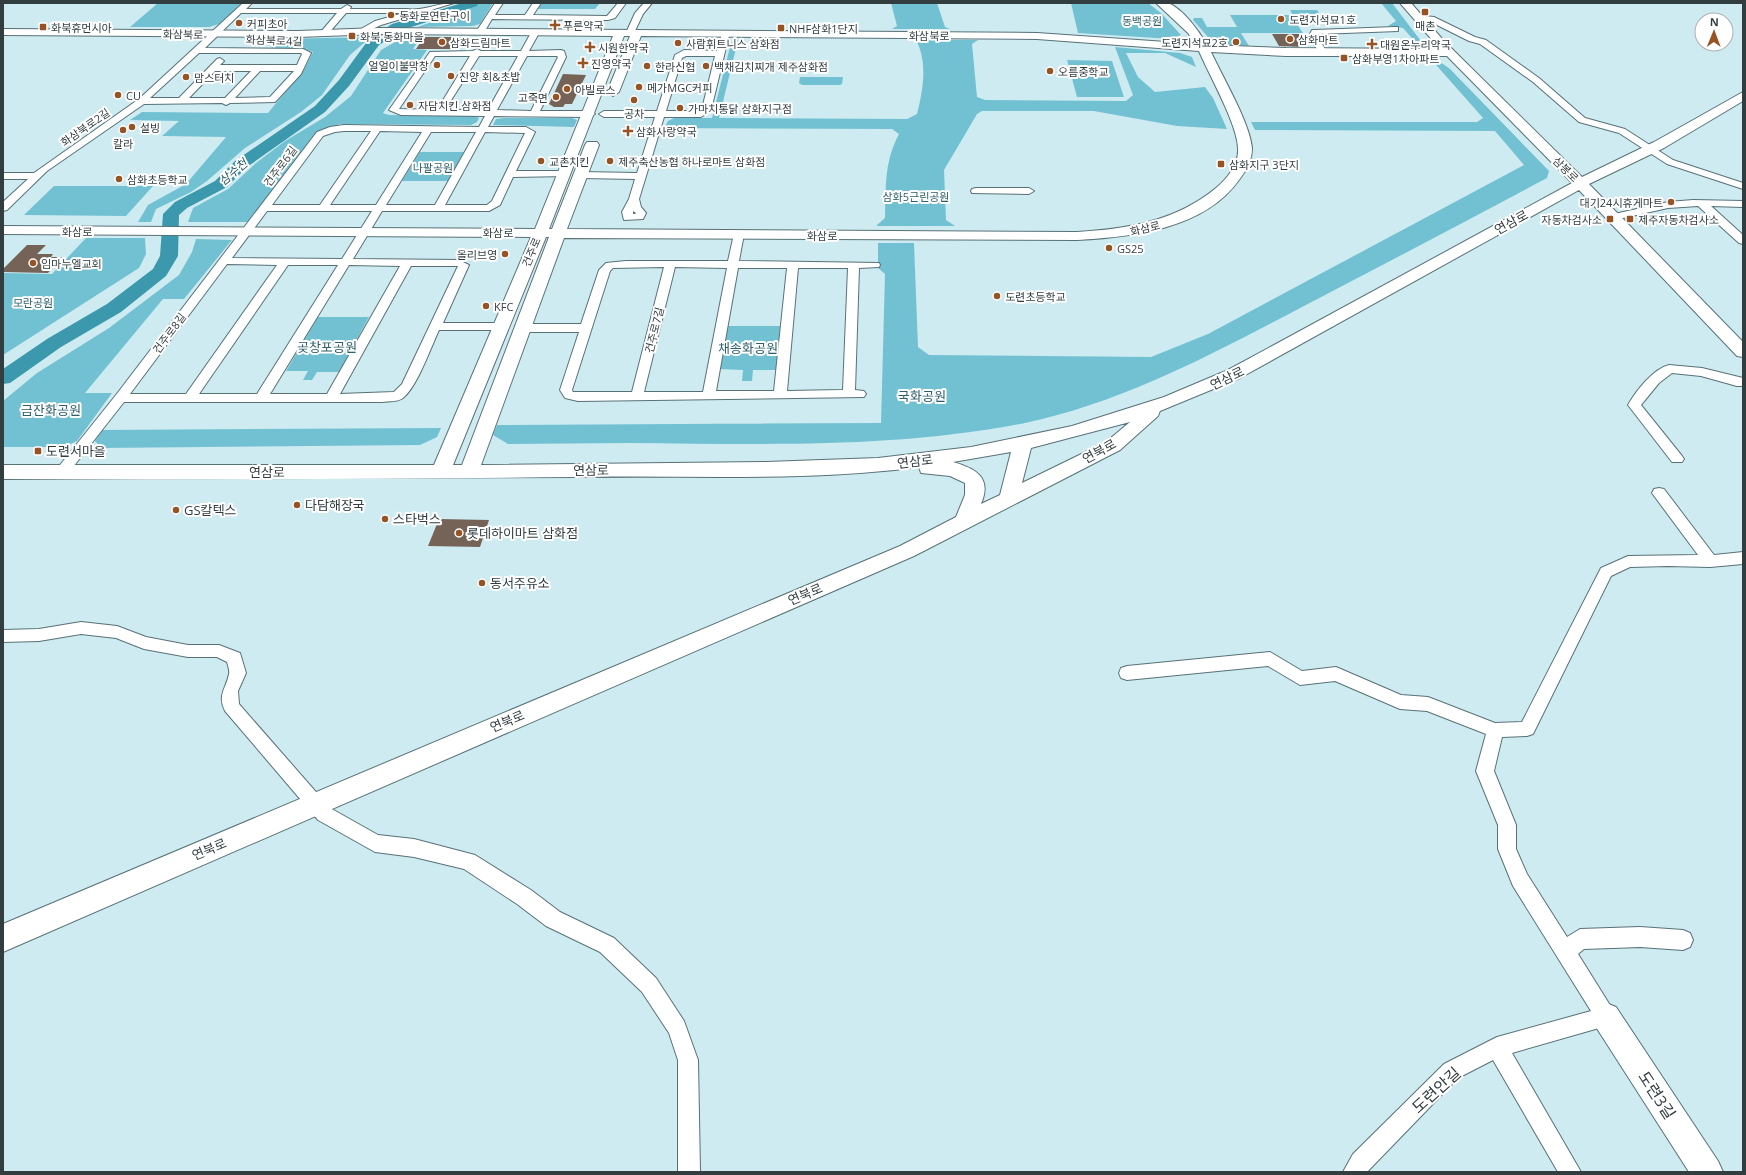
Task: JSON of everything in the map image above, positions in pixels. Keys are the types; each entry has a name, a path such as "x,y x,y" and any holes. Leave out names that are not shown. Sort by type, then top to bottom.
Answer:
{"street":[{"name":"화삼북로2길","path":"3,208 36,176 142,102 248,3"},
{"path":"324,34 350,3"},
{"path":"364,31 371,26 450,3"},
{"path":"480,32 499,3"},
{"path":"528,17 537,3"},
{"path":"491,17 608,18 612,16 622,3"},
{"name":"건주로","path":"469,472 522,328 581,175 597,122 611,57 629,33 639,13 648,3"},
{"name":"화삼로","path":"3,230 1106,235 1151,227 1189,213 1210,201 1232,181 1240,170 1245,143 1241,130 1203,48 1193,31 1178,16 1161,3"},
{"name":"삼봉로","path":"1405,3 1416,17 1450,52 1614,217 1740,347"},
{"path":"240,11 407,11 413,13"},
{"path":"1416,17 1436,21 1472,39 1483,42 1536,80 1582,120 1622,131 1670,162 1743,186"},
{"path":"1323,52 1313,36 1315,32 1395,29"},
{"name":"화삼북로","path":"3,32 324,34 379,31 725,35 1037,36 1203,48 1323,52 1450,52"},
{"path":"438,209 535,32"},
{"name":"건주로","path":"441,471 539,233 565,174 597,122 622,71 629,33"},
{"path":"534,113 562,55 558,53 477,52 433,54 394,110 401,112 534,113 597,122 660,114 699,114 705,111 725,35"},
{"name":"화삼북로4길","path":"142,102 226,102 272,100 300,68 307,53 306,51 198,50"},
{"path":"611,57 619,50 623,50 620,58 622,71"},
{"name":"화삼북로4길","path":"180,102 230,51"},
{"path":"439,112 477,52"},
{"path":"634,199 680,55 720,54"},
{"path":"213,68 300,68"},
{"path":"226,102 258,68"},
{"name":"연삼로","path":"3,472 469,472 790,469 881,465 945,458 1022,444 1088,429 1162,404 1206,388 1258,363 1743,96"},
{"name":"건주로6길","path":"338,128 482,129 526,130 530,132 493,207 484,209 263,208 320,134 338,128"},
{"path":"323,208 378,128"},
{"path":"261,398 429,128"},
{"path":"510,174 565,174"},
{"path":"581,175 641,176"},
{"path":"3,176 36,176"},
{"path":"976,191 1029,191"},
{"path":"1702,204 1743,241"},
{"path":"1614,217 1668,206 1743,204"},
{"name":"건주로8길","path":"61,473 120,398 263,208"},
{"path":"709,395 732,265 739,234"},
{"path":"120,398 382,398 401,394 407,386 464,265 459,263 222,261"},
{"path":"190,398 284,262"},
{"path":"331,398 407,263"},
{"path":"854,265 854,394 578,397 567,393 567,386 608,267 620,264 875,265"},
{"name":"건주로7길","path":"637,397 670,264"},
{"path":"780,395 794,265"},
{"path":"436,326 500,327"},
{"path":"522,328 586,328"},
{"path":"1677,459 1634,405 1655,380 1669,369 1702,372 1737,382 1743,382"},
{"name":"연북로","path":"3,938 315,803 907,551 1113,446 1162,404"},
{"path":"1008,499 1018,466 1022,444"},
{"path":"881,465 953,469 974,479 975,495 964,521"},
{"path":"1659,493 1710,561"},
{"path":"1127,673 1270,659 1300,678 1336,674 1400,702 1428,704 1495,730 1528,729 1606,572 1628,562 1668,560 1710,561 1743,558"},
{"path":"3,636 39,635 81,628 117,632 144,643 188,651 219,651 234,658 238,673 230,691 231,706 324,814 375,843 414,848 468,861 524,897 553,918 607,945 649,986 677,1028 688,1060 689,1172"},
{"path":"1495,730 1485,771 1507,825 1507,849 1520,880 1606,1017"},
{"path":"1565,952 1580,939 1640,937 1683,940"},
{"name":"도련안길","path":"1354,1172 1361,1162 1451,1071 1497,1047 1606,1017"},
{"name":"도련3길","path":"1606,1017 1707,1172"},
{"path":"1497,1047 1570,1172"}],"green space":[{"path":"158,3 243,3 219,24 209,27 130,27"},
{"path":"481,3 493,3 480,24 473,26 417,27 459,13"},
{"path":"541,3 600,3 595,9 537,9"},
{"path":"891,3 937,3 945,27 950,29 892,29 897,26"},
{"name":"동백공원","path":"1071,3 1148,3 1161,13 1181,35 1172,39 1078,33"},
{"path":"1381,3 1392,3 1421,41 1418,45 1403,28 1388,26 1396,21"},
{"path":"1290,10 1317,10 1323,19 1295,19"},
{"path":"1230,15 1291,15 1303,33 1241,33 1249,46 1214,44 1193,20 1194,18 1202,18 1207,27 1237,27"},
{"path":"371,37 350,55 322,95 301,112 245,148 207,181 191,192 156,209 151,222 138,222 148,205 186,184 226,137 162,136 179,121 130,120 142,112 268,113 305,68 313,52 305,49 270,49 280,39"},
{"path":"404,37 421,37 413,49 427,50 383,113 389,115 475,116 479,118 477,122 471,125 340,124 315,134 248,222 188,222 193,208 228,189 256,163 285,141 325,117 351,96 381,50"},
{"name":"삼화5근린공원","path":"734,40 738,40 719,118 907,119 917,114 921,96 923,67 920,49 916,40 978,40 972,44 977,97 985,100 1126,101 1133,95 1115,47 1180,53 1192,57 1196,67 1165,53 1126,53 1138,77 1155,92 1205,87 1213,98 1227,129 1177,126 1094,111 982,111 977,114 944,170 946,220 955,226 876,226 885,218 888,165 894,144 899,134 892,129 664,128 668,121 674,118 712,118 731,43"},
{"name":"국화공원","path":"1430,58 1450,69 1549,171 1547,178 1236,341 1133,389 1062,414 1025,423 927,437 877,441 778,444 508,444 493,435 497,425 881,423 885,274 878,268 878,243 914,243 918,347 929,355 1151,357 1208,334 1524,165 1495,131 1255,130 1251,122 1477,122 1483,118"},
{"path":"1067,60 1112,61 1124,97 1077,97"},
{"path":"800,77 843,77 842,84 840,85 802,85 799,83"},
{"path":"572,118 577,120 574,127 493,125 496,119"},
{"name":"나팔공원","path":"420,152 464,152 448,181 402,181"},
{"path":"54,186 153,186 126,216 24,215"},
{"name":"모란공원","path":"86,238 145,238 146,254 139,268 3,355 3,273 52,274"},
{"name":"금잔화공원","path":"196,239 232,240 184,299 163,299 85,393 112,393 77,441 64,447 3,447 3,401 37,373 109,328 179,275 192,252"},
{"name":"곶창포공원","path":"318,317 369,317 339,372 317,372 312,380 303,380 308,371 286,371"},
{"name":"채송화공원","path":"727,326 780,326 776,370 753,370 752,381 742,381 743,370 719,369"},
{"path":"441,428 437,437 420,445 102,448 95,441 102,430"}],"building":[{"name":"삼화마트","path":"1272,34 1302,34 1308,43 1302,47 1279,46"},
{"name":"삼화드림마트","path":"424,37 467,37 459,49 416,49"},
{"name":"아빌로스","path":"563,74 586,75 572,104 565,104 563,107 554,107 549,104"},
{"name":"임마누엘교회","path":"27,245 46,245 37,254 53,254 51,257 62,257 48,273 3,272 3,269"},
{"name":"롯데하이마트 삼화점","path":"439,519 489,520 480,547 428,546"}],"waterway":[{"name":"삼수천","path":"3,378 54,343 114,308 160,272 169,256 171,214 181,205 221,184 241,164 320,109 344,83 374,42 397,27 455,10 473,3"}],"place":[{"name":"매촌","path":"1425,12"},
{"name":"동화로연탄구이","path":"391,15"},
{"name":"도련지석묘1호","path":"1281,19"},
{"name":"커피초아","path":"239,23"},
{"name":"푸른약국","path":"555,25"},
{"name":"화북휴먼시아","path":"43,27"},
{"name":"NHF삼화1단지","path":"781,28"},
{"name":"화북 동화마을","path":"352,36"},
{"name":"삼화마트","path":"1290,39"},
{"name":"삼화드림마트","path":"442,42"},
{"name":"도련지석묘2호","path":"1236,42"},
{"name":"사람휘트니스 삼화점","path":"678,43"},
{"name":"대원온누리약국","path":"1372,44"},
{"name":"시원한약국","path":"590,47"},
{"name":"삼화부영1차아파트","path":"1344,58"},
{"name":"진영약국","path":"583,63"},
{"name":"얼얼이불막창","path":"437,65"},
{"name":"한라신협","path":"647,66"},
{"name":"백채김치찌개 제주삼화점","path":"706,66"},
{"name":"오름중학교","path":"1050,71"},
{"name":"진양 회&초밥","path":"451,76"},
{"name":"맘스터치","path":"186,77"},
{"name":"메가MGC커피","path":"639,87"},
{"name":"아빌로스","path":"567,89"},
{"name":"CU","path":"118,95"},
{"name":"고죽면","path":"556,97"},
{"name":"공차","path":"634,100"},
{"name":"자담치킨 삼화점","path":"410,105"},
{"name":"가마치통닭 삼화지구점","path":"680,108"},
{"name":"설빙","path":"132,127"},
{"name":"칼라","path":"123,130"},
{"name":"삼화사랑약국","path":"628,131"},
{"name":"교촌치킨","path":"541,161"},
{"name":"제주축산농협 하나로마트 삼화점","path":"610,161"},
{"name":"삼화지구 3단지","path":"1221,164"},
{"name":"삼화초등학교","path":"119,179"},
{"name":"대기24시휴게마트","path":"1671,202"},
{"name":"자동차검사소","path":"1610,219"},
{"name":"제주자동차검사소","path":"1630,219"},
{"name":"GS25","path":"1109,248"},
{"name":"올리브영","path":"505,254"},
{"name":"임마누엘교회","path":"33,263"},
{"name":"도련초등학교","path":"997,296"},
{"name":"KFC","path":"486,306"},
{"name":"도련서마을","path":"38,451"},
{"name":"다담해장국","path":"297,505"},
{"name":"GS칼텍스","path":"176,510"},
{"name":"스타벅스","path":"385,519"},
{"name":"롯데하이마트 삼화점","path":"459,533"},
{"name":"동서주유소","path":"482,583"}]}
